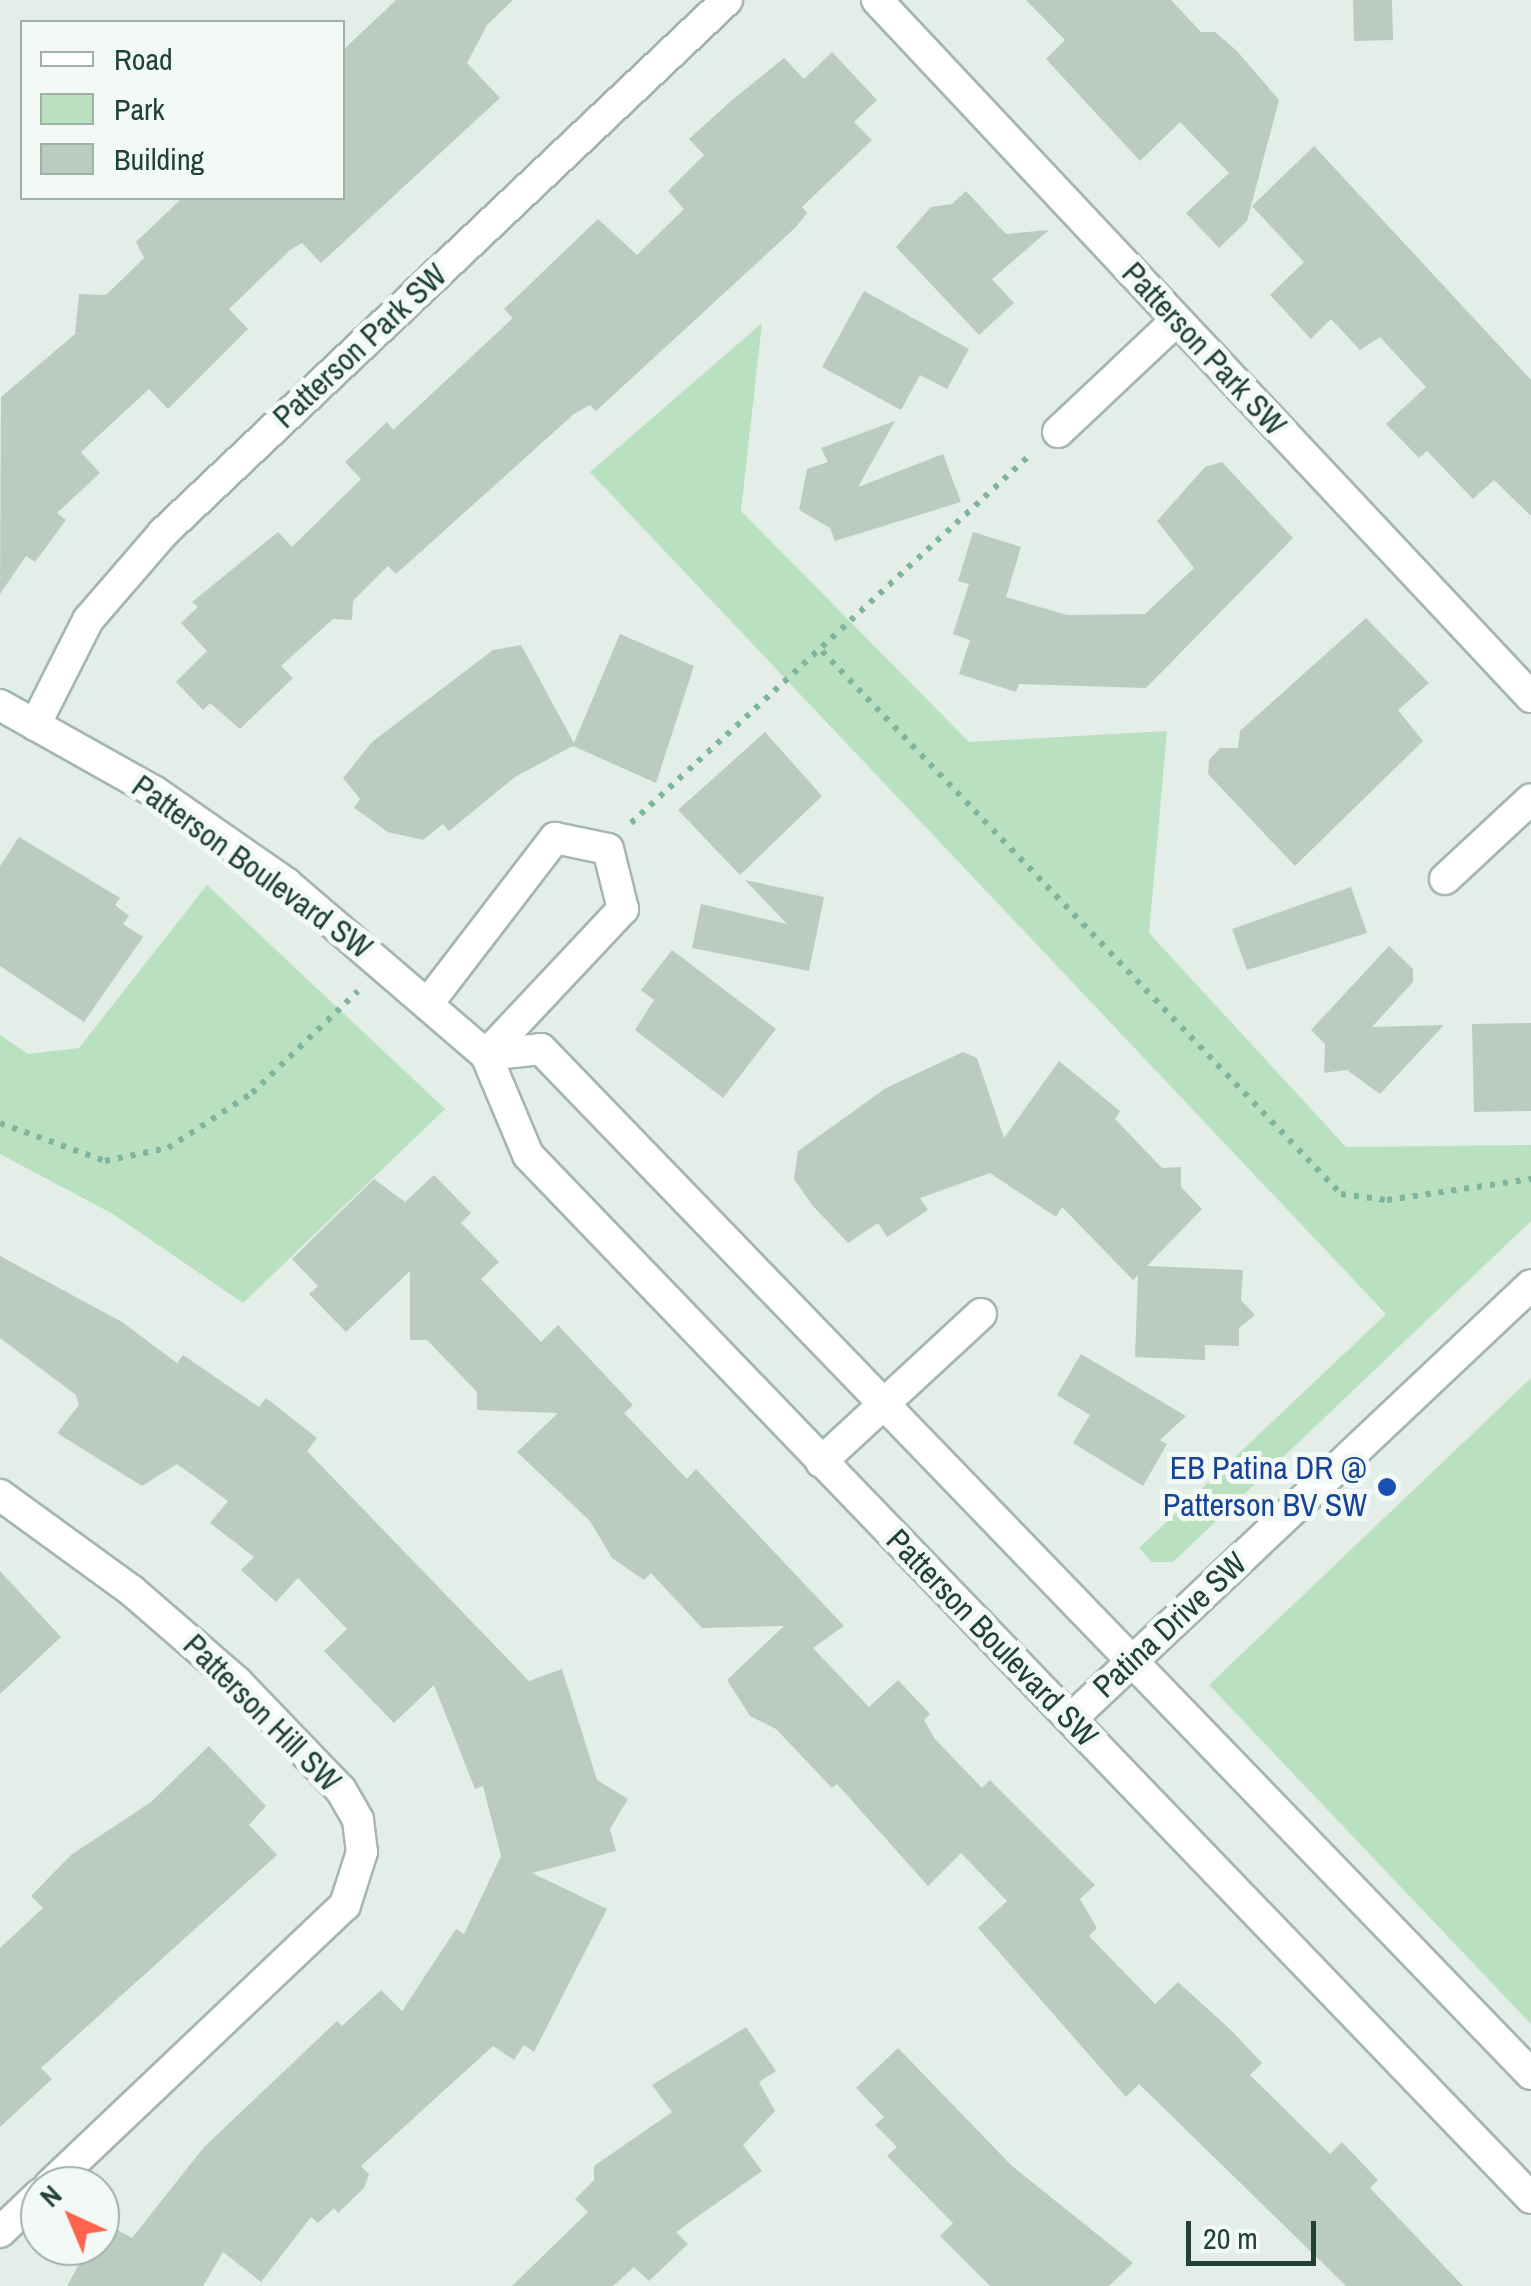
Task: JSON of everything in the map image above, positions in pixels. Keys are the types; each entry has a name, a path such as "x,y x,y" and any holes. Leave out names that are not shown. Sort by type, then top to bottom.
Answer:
{"street":[{"name":"Patterson Park SW","path":"35,725 88,620 163,532 727,0"},
{"name":"Patterson Park SW","path":"877,0 1531,697"},
{"path":"1058,432 1177,320"},
{"name":"Patterson Boulevard SW","path":"0,705 154,792 387,964 486,1055 528,1155 1531,2198"},
{"path":"1445,879 1531,799"},
{"path":"429,1002 556,838 608,849 623,909 486,1055"},
{"path":"486,1055 540,1049 892,1404 1132,1660 1531,2074"},
{"name":"Patina Drive SW","path":"1071,1719 1531,1285"},
{"path":"821,1462 892,1404 981,1314"},
{"name":"Patterson Hill SW","path":"0,1495 132,1591 236,1681 341,1790 358,1820 362,1852 345,1905 70,2166"},
{"path":"0,2232 20,2213"}],"path":[{"path":"608,849 1058,432"},
{"path":"822,651 1341,1194 1387,1200 1531,1179"},
{"path":"0,1124 105,1161 168,1148 252,1092 387,964"}],"green space":[{"path":"762,323 741,511 969,742 1167,731 1149,933 1346,1147 1531,1145 1531,1221 1173,1562 1152,1562 1139,1548 1386,1314 590,472"},
{"path":"207,885 445,1109 243,1303 113,1214 0,1154 0,1035 28,1054 79,1048"},
{"path":"1531,1378 1531,2024 1209,1685"}],"building":[{"path":"396,0 513,0 487,25 467,63 500,98 321,263 302,243 290,250 229,309 248,329 168,409 149,389 81,452 100,473 57,513 66,520 35,562 26,556 0,594 1,397 75,334 79,294 106,295 144,258 136,242 180,200 345,200 345,48"},
{"path":"1026,0 1171,0 1201,32 1215,32 1237,51 1279,100 1247,221 1219,248 1186,213 1229,173 1180,122 1140,161 1046,59 1065,40"},
{"path":"1353,0 1392,0 1393,40 1354,41"},
{"path":"832,52 877,100 854,122 872,140 802,207 807,213 796,227 596,411 590,405 574,414 396,574 388,566 353,601 352,620 333,619 281,666 293,678 240,729 210,703 203,710 176,682 207,651 181,623 198,607 192,602 278,532 292,547 361,479 345,462 387,422 393,430 513,318 504,309 598,219 637,255 684,209 668,191 704,155 689,139 731,101 784,58 804,79"},
{"path":"1314,146 1531,380 1531,516 1494,480 1473,499 1427,451 1419,458 1386,424 1426,387 1380,337 1360,350 1331,319 1311,339 1270,295 1304,262 1252,206"},
{"path":"966,191 1006,234 1049,230 992,279 1014,303 979,335 896,247 931,207 952,204"},
{"path":"864,291 969,349 947,389 920,375 901,410 822,367"},
{"path":"895,421 858,487 943,454 961,502 835,541 830,528 799,510 807,469 828,462 821,448"},
{"path":"1222,462 1293,538 1146,688 1019,684 1016,692 959,674 970,640 953,634 969,584 958,581 973,532 1021,547 1006,597 1067,615 1145,614 1194,568 1157,521 1205,467"},
{"path":"1366,618 1429,683 1398,710 1423,741 1295,866 1208,774 1209,760 1220,748 1238,748 1240,731"},
{"path":"620,634 694,666 656,783 573,746 515,777 449,831 443,824 423,840 388,832 354,808 360,799 343,778 372,742 493,650 521,645 574,743"},
{"path":"765,732 822,796 740,875 678,810"},
{"path":"19,837 120,898 115,905 129,916 123,924 143,937 84,1022 0,966 0,866"},
{"path":"745,880 824,897 809,971 692,948 701,904 787,924"},
{"path":"1351,887 1367,933 1247,970 1232,929"},
{"path":"1389,946 1413,969 1413,982 1372,1027 1444,1025 1380,1094 1347,1070 1324,1073 1325,1044 1311,1030"},
{"path":"672,950 776,1029 723,1098 635,1030 654,1000 641,990"},
{"path":"1531,1023 1531,1111 1474,1112 1472,1024"},
{"path":"963,1052 977,1058 1004,1138 1059,1061 1120,1111 1115,1119 1162,1168 1181,1167 1181,1187 1202,1209 1147,1266 1243,1270 1241,1300 1255,1315 1239,1328 1239,1346 1205,1345 1205,1360 1135,1357 1138,1275 1133,1280 1062,1207 1056,1217 990,1173 920,1198 928,1210 887,1237 878,1223 848,1243 812,1205 794,1179 798,1151 886,1088"},
{"path":"434,1175 471,1213 461,1223 499,1262 481,1279 541,1342 558,1325 633,1405 624,1413 687,1479 696,1469 844,1626 813,1648 869,1707 898,1680 930,1714 924,1720 935,1739 982,1788 990,1780 1095,1885 1080,1899 1097,1928 1089,1936 1155,2004 1178,1982 1232,2031 1262,2063 1250,2075 1330,2154 1342,2142 1378,2180 1370,2188 1463,2286 1346,2286 1139,2084 1126,2097 978,1928 1007,1901 961,1853 928,1886 837,1784 832,1788 776,1729 750,1716 727,1680 784,1626 702,1628 651,1573 644,1580 612,1558 590,1521 517,1452 558,1413 477,1410 477,1392 427,1340 410,1340 410,1271 346,1332 309,1294 318,1286 292,1259 374,1179 405,1202"},
{"path":"0,1256 122,1322 177,1363 183,1355 259,1407 266,1398 317,1438 307,1451 529,1681 562,1669 597,1780 628,1799 610,1829 616,1851 532,1873 607,1909 534,2052 524,2045 514,2060 493,2046 361,2166 369,2174 364,2188 338,2213 334,2208 318,2223 311,2217 261,2282 223,2252 203,2286 67,2286 78,2266 120,2266 120,2231 132,2238 204,2147 337,2021 342,2026 381,1990 402,2011 456,1929 464,1934 501,1856 483,1786 475,1789 434,1685 394,1723 324,1651 347,1629 298,1578 276,1602 241,1570 254,1557 210,1523 228,1501 177,1464 142,1486 57,1433 79,1405 76,1395 0,1338"},
{"path":"1081,1354 1186,1416 1160,1440 1167,1444 1143,1486 1073,1443 1090,1415 1057,1395"},
{"path":"0,1571 61,1637 0,1694"},
{"path":"209,1746 266,1806 249,1825 277,1855 41,2068 52,2079 0,2127 0,1948 43,1908 31,1896 71,1855 151,1802"},
{"path":"746,2027 776,2071 759,2082 775,2111 743,2145 762,2171 676,2232 688,2244 649,2281 634,2267 613,2286 512,2286 588,2212 575,2199 594,2180 594,2166 672,2112 652,2085"},
{"path":"898,2048 1012,2166 1133,2263 1109,2286 990,2286 940,2236 953,2223 887,2156 897,2147 875,2125 884,2117 856,2088"}],"place":[{"name":"EB Patina DR @ Patterson BV SW","path":"1387,1487"}]}
